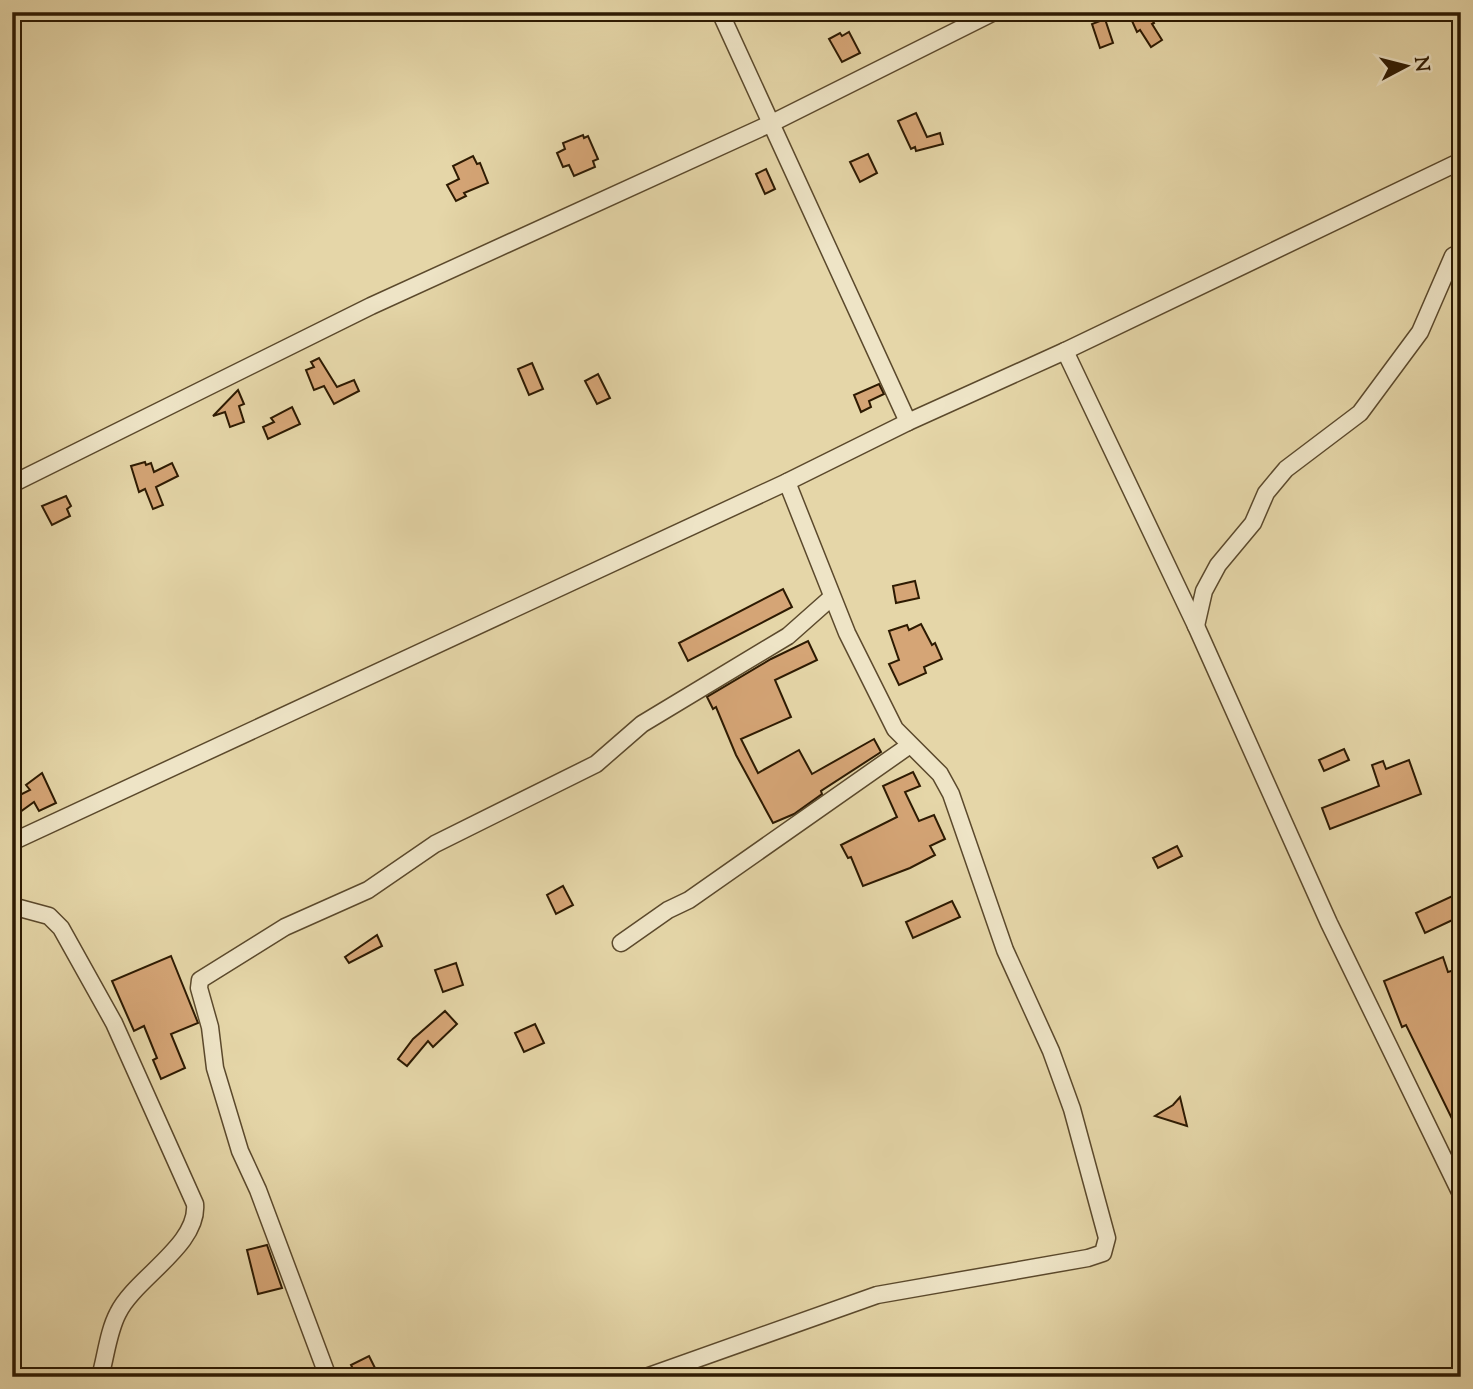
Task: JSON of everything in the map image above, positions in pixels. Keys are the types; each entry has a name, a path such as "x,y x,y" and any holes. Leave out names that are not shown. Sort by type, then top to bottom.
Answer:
{"street":[{"path":"720,12 908,422"},
{"path":"12,484 371,306 772,123 994,12"},
{"path":"12,842 787,482 908,422 1065,351 1461,162"},
{"path":"1196,626 1204,591 1218,565 1254,523 1266,493 1286,469 1360,413 1420,332 1453,256 1461,251"},
{"path":"1065,351 1196,626 1329,923 1461,1194"},
{"path":"646,1377 877,1295 1088,1258 1103,1253 1107,1246 1099,1206 1068,1097 1051,1051 1004,950 951,793 940,774 895,729 832,597 787,482"},
{"path":"328,1377 258,1190 240,1151 215,1068 210,1027 199,988 200,979 285,927 368,890 435,844 596,764 642,724 788,636 832,597"},
{"path":"621,943 668,910 689,900 910,745"},
{"path":"12,906 48,916 61,928 114,1023 195,1203 193,1224 162,1264 128,1295 117,1314 100,1377"}],"building":[{"path":"1128,12 1148,12 1162,40 1151,47 1140,30 1137,32"},
{"path":"1105,19 1113,43 1100,48 1092,24"},
{"path":"849,32 860,53 842,62 829,39"},
{"path":"916,113 927,137 940,133 943,144 916,151 915,147 911,149 898,121"},
{"path":"583,135 584,138 588,136 598,159 593,161 595,167 574,176 569,165 563,167 557,153 565,149 563,143"},
{"path":"868,154 877,173 860,182 850,162"},
{"path":"473,156 477,164 480,163 488,183 464,193 466,196 456,201 447,185 459,179 453,166"},
{"path":"766,169 775,189 765,194 756,174"},
{"path":"319,358 337,387 354,380 359,391 334,404 324,386 314,390 306,370 314,367 311,362"},
{"path":"532,363 543,389 529,395 518,369"},
{"path":"598,374 610,398 597,404 585,381"},
{"path":"879,384 884,394 869,401 871,407 861,412 854,395"},
{"path":"238,390 244,404 239,406 244,422 230,427 225,412 213,416"},
{"path":"292,407 300,424 268,439 263,427 274,422 271,418"},
{"path":"145,462 146,465 151,463 154,472 172,463 178,476 156,487 163,505 153,509 145,489 139,492 131,466"},
{"path":"66,496 71,506 67,509 70,516 52,525 42,506"},
{"path":"915,581 919,598 896,603 893,586"},
{"path":"783,589 792,607 688,661 679,643"},
{"path":"921,624 932,645 935,643 942,659 924,667 926,673 899,685 889,664 899,660 889,631 907,625 909,630"},
{"path":"808,641 817,660 775,680 791,717 741,739 758,773 799,750 812,774 874,739 881,752 821,791 822,794 794,814 773,823 736,755 716,707 713,709 707,697 771,659"},
{"path":"1344,749 1349,760 1324,771 1319,760"},
{"path":"1409,760 1421,794 1330,829 1322,808 1379,786 1372,765 1383,761 1386,769"},
{"path":"913,772 920,786 905,792 919,821 934,815 945,839 930,846 935,855 863,886 851,857 848,858 841,845 897,817 883,786"},
{"path":"42,773 56,803 39,811 34,802 20,812 12,799 30,790 26,785"},
{"path":"1177,846 1182,856 1158,868 1153,858"},
{"path":"563,886 573,905 556,914 547,895"},
{"path":"1461,892 1461,916 1425,933 1416,913"},
{"path":"952,901 960,917 913,938 906,922"},
{"path":"377,935 382,946 349,963 345,957"},
{"path":"171,956 198,1023 171,1034 185,1068 161,1079 153,1060 157,1058 144,1026 134,1031 112,981"},
{"path":"1443,957 1448,972 1461,968 1461,1137 1406,1025 1402,1027 1384,981"},
{"path":"456,963 463,985 443,992 435,970"},
{"path":"445,1011 457,1024 433,1047 428,1041 407,1066 398,1059 413,1039"},
{"path":"535,1024 544,1043 524,1052 515,1033"},
{"path":"1180,1097 1187,1126 1155,1116 1173,1105"},
{"path":"267,1245 282,1288 258,1294 247,1250"},
{"path":"369,1356 376,1370 357,1377 351,1365"}]}
